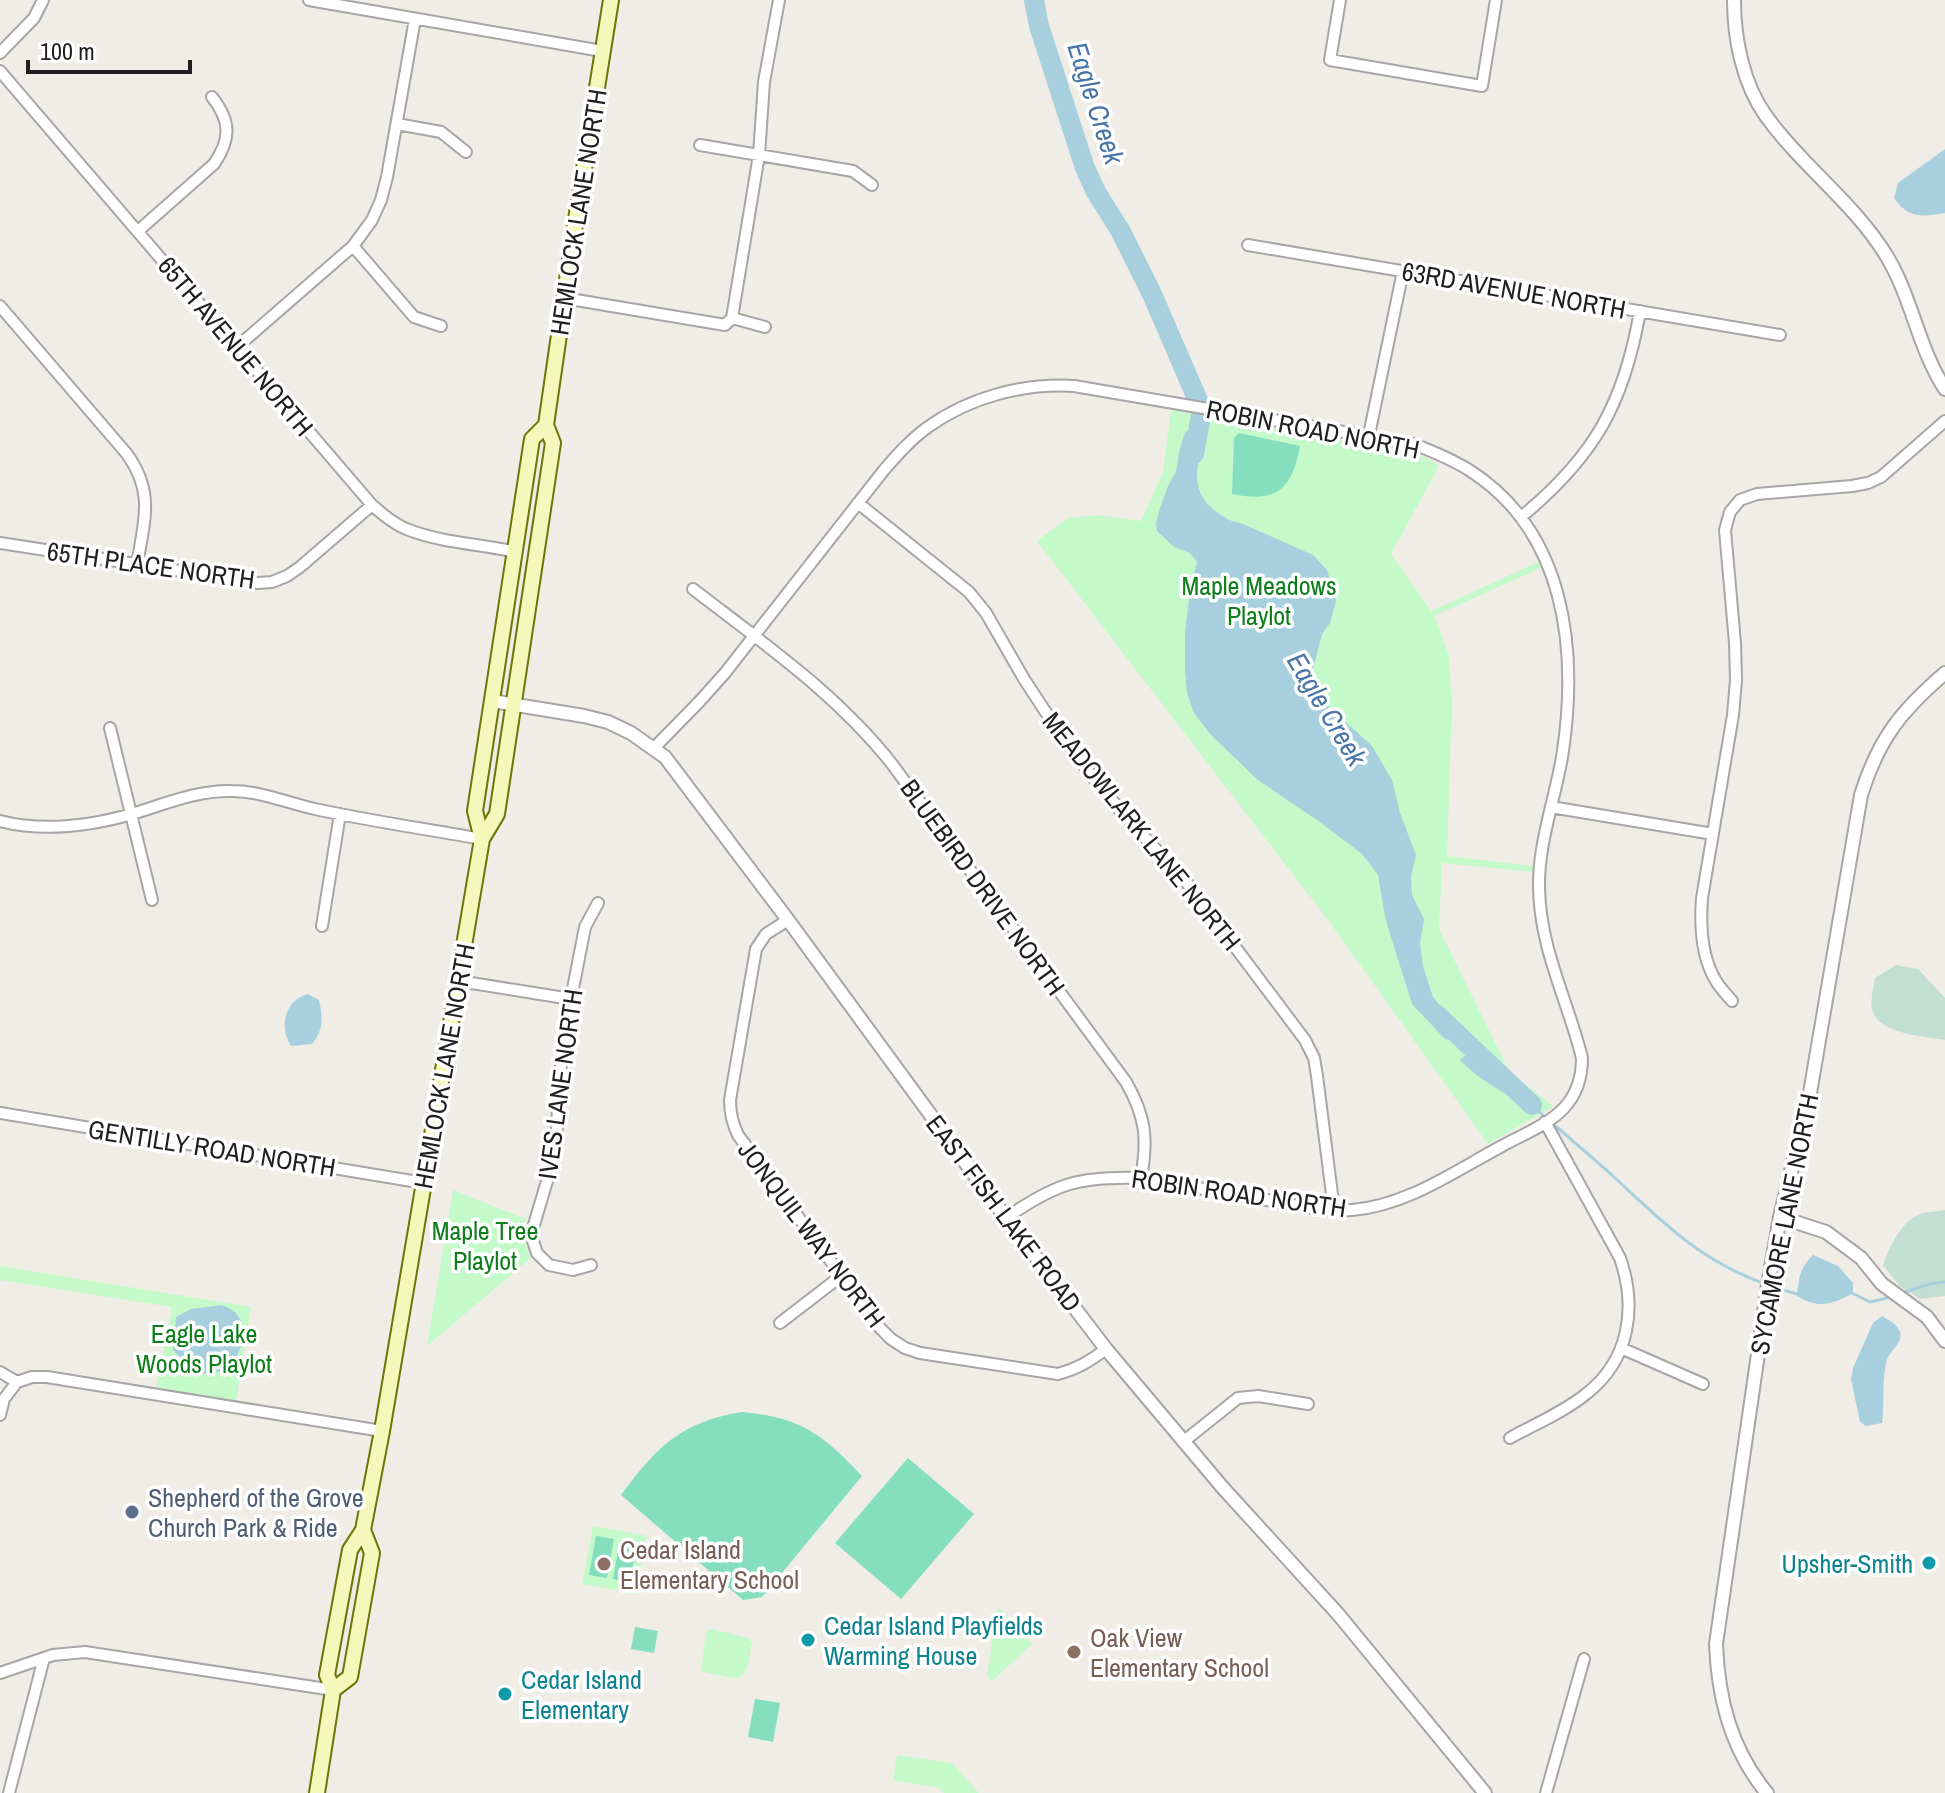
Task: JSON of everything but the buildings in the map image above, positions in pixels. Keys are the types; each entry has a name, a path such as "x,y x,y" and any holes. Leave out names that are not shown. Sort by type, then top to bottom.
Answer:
{"main road":[{"name":"HEMLOCK LANE NORTH","path":"317,1793 333,1690 327,1675 350,1550 363,1530 382,1431 482,839 497,814 553,443 546,425 611,0"},
{"name":"HEMLOCK LANE NORTH","path":"482,839 475,811 532,439 546,425"},
{"name":"HEMLOCK LANE NORTH","path":"333,1690 350,1677 372,1553 363,1530"}],"street":[{"path":"0,53 34,18 43,0"},
{"path":"309,0 602,51"},
{"path":"564,298 725,325 732,318 759,155 764,82 779,0"},
{"path":"1340,0 1330,60 1482,86 1496,0"},
{"path":"1734,0 1736,36 1743,65 1764,112 1853,212 1883,251 1899,280 1931,364 1945,389"},
{"path":"237,347 353,246 372,220 381,200 415,19"},
{"name":"65TH AVENUE NORTH","path":"0,71 372,505 407,530 516,552"},
{"path":"138,231 214,164 222,152 227,137 226,123 221,108 212,97"},
{"path":"397,124 441,132 466,152"},
{"path":"700,145 853,171 872,185"},
{"name":"63RD AVENUE NORTH","path":"1248,245 1780,335"},
{"path":"353,246 414,317 441,326"},
{"path":"1369,435 1403,271"},
{"path":"0,306 137,467 144,484 146,501 137,565"},
{"path":"1521,517 1583,457 1601,429 1628,366 1640,311"},
{"path":"732,318 765,327"},
{"name":"ROBIN ROAD NORTH","path":"654,748 699,702 754,636 904,447 927,427 952,412 1009,391 1038,386 1074,386 1414,444 1469,470 1494,489 1521,517 1549,565 1566,637 1568,690 1563,749 1539,871 1545,941 1582,1058 1580,1082 1573,1096 1563,1109 1545,1122 1418,1191 1370,1208 1315,1208 1141,1178 1091,1178 1065,1184 1006,1218"},
{"path":"1732,1001 1714,980 1703,946 1700,921 1736,680 1725,530 1730,512 1740,500 1757,494 1868,483 1881,477 1945,421"},
{"name":"MEADOWLARK LANE NORTH","path":"858,503 969,592 986,613 1038,701 1088,771 1187,883 1305,1040 1314,1058 1334,1210"},
{"name":"65TH PLACE NORTH","path":"0,543 242,582 272,582 300,567 372,505"},
{"name":"BLUEBIRD DRIVE NORTH","path":"693,589 820,688 875,741 1126,1082 1140,1110 1145,1131 1141,1178"},
{"name":"SYCAMORE LANE NORTH","path":"1767,1793 1746,1763 1722,1706 1716,1644 1780,1217 1810,1093 1861,795 1873,761 1897,720 1923,691 1945,673"},
{"name":"EAST FISH LAKE ROAD","path":"492,701 608,722 631,733 665,757 1106,1349 1183,1442 1338,1614 1485,1793"},
{"path":"110,728 152,900"},
{"path":"0,821 44,827 80,825 131,814 174,800 233,790 309,808 482,839"},
{"path":"1551,807 1713,834"},
{"path":"322,926 340,814"},
{"name":"IVES LANE NORTH","path":"591,1265 573,1270 549,1265 537,1253 531,1235 555,1154 561,1066 585,927 598,903"},
{"name":"JONQUIL WAY NORTH","path":"788,920 766,934 756,949 730,1113 738,1135 841,1276 891,1339 920,1353 1058,1374 1073,1371 1106,1349"},
{"path":"459,981 571,999"},
{"name":"GENTILLY ROAD NORTH","path":"0,1113 424,1183"},
{"path":"1510,1438 1586,1394 1602,1379 1621,1348 1629,1319 1630,1296 1620,1258 1545,1122"},
{"path":"1780,1217 1826,1232 1861,1258 1882,1284 1927,1317 1945,1341"},
{"path":"780,1323 841,1276"},
{"path":"1621,1348 1703,1384"},
{"path":"0,1372 17,1382"},
{"path":"0,1415 4,1399 17,1382 32,1377 47,1377 382,1431"},
{"path":"1183,1442 1238,1398 1258,1396 1308,1404"},
{"path":"0,1673 44,1658 68,1653 94,1653 333,1690"},
{"path":"9,1793 44,1658"},
{"path":"1546,1793 1584,1659"}],"green space":[{"name":"Maple Meadows Playlot","path":"1171,410 1394,448 1427,458 1439,466 1391,554 1431,611 1538,562 1541,568 1434,616 1449,655 1452,705 1447,856 1533,866 1533,872 1442,863 1439,929 1510,1073 1554,1106 1488,1144 1331,924 1037,541 1068,518 1098,515 1141,521 1163,472"},
{"path":"1239,433 1300,446 1292,473 1280,490 1260,496 1232,494 1234,438"},
{"path":"1896,965 1918,969 1945,998 1945,1040 1903,1033 1876,1018 1872,1009 1875,978"},
{"name":"Maple Tree Playlot","path":"453,1190 526,1219 524,1239 531,1258 427,1346"},
{"path":"1945,1210 1945,1296 1920,1299 1900,1286 1883,1265 1892,1243 1906,1224 1921,1214"},
{"name":"Eagle Lake Woods Playlot","path":"0,1266 251,1307 236,1401 156,1388 172,1307 0,1280"},
{"path":"742,1412 780,1419 810,1430 862,1476 762,1597 743,1600 621,1495 646,1463 672,1439 702,1422"},
{"path":"908,1458 974,1514 901,1599 835,1543"},
{"path":"593,1526 647,1536 636,1594 582,1584"},
{"path":"596,1536 614,1539 607,1578 589,1575"},
{"path":"620,1540 637,1543 630,1582 613,1579"},
{"path":"1000,1608 1032,1644 992,1681 987,1676 996,1612"},
{"path":"635,1627 658,1631 654,1653 631,1649"},
{"path":"712,1629 748,1638 752,1643 747,1667 740,1677 727,1677 701,1669 706,1635"},
{"path":"755,1699 780,1703 773,1742 748,1737"},
{"path":"897,1755 952,1763 979,1793 944,1793 939,1788 893,1780"}],"water":[{"path":"1945,149 1945,213 1923,216 1905,210 1894,198 1898,183"},
{"path":"1199,426 1205,439 1197,477 1206,503 1227,519 1313,555 1327,570 1336,601 1330,623 1322,634 1311,677 1317,696 1372,746 1392,780 1400,813 1416,855 1411,877 1412,895 1424,919 1420,943 1423,966 1433,997 1458,1029 1446,1040 1412,1004 1386,921 1378,875 1362,854 1258,780 1211,735 1194,713 1187,693 1185,632 1197,562 1190,553 1174,547 1157,531 1156,523 1176,472 1185,432"},
{"path":"308,994 319,1000 321,1028 312,1044 291,1046 285,1031 286,1016 294,1002"},
{"path":"1477,1046 1500,1065 1512,1083 1534,1100 1532,1105 1527,1106 1492,1085 1460,1060"},
{"path":"1813,1255 1838,1266 1853,1283 1853,1293 1825,1304 1812,1303 1797,1296 1800,1274"},
{"path":"222,1305 238,1316 243,1330 241,1347 227,1368 201,1374 173,1350 176,1317 191,1309"},
{"path":"1882,1316 1897,1327 1900,1336 1885,1368 1882,1423 1866,1426 1860,1422 1851,1379 1873,1323"}],"waterway":[{"name":"Eagle Creek","path":"1034,0 1039,26 1085,168 1152,294 1202,410 1194,454"},
{"name":"Eagle Creek","path":"1436,1014 1532,1105"},
{"name":"Eagle Creek","path":"1529,1102 1547,1119"},
{"name":"Eagle Creek","path":"1553,1124 1666,1225 1701,1252 1765,1284"},
{"name":"Eagle Creek","path":"1902,1293 1945,1282"},
{"name":"Eagle Creek","path":"1773,1287 1800,1293"},
{"name":"Eagle Creek","path":"1850,1292 1870,1302 1891,1297"}],"place":[{"name":"Shepherd of the Grove Church Park & Ride","path":"132,1512"},
{"name":"Upsher-Smith","path":"1929,1563"},
{"name":"Cedar Island Elementary School","path":"604,1564"},
{"name":"Cedar Island Playfields Warming House","path":"808,1640"},
{"name":"Oak View Elementary School","path":"1074,1652"},
{"name":"Cedar Island Elementary","path":"505,1694"}]}
